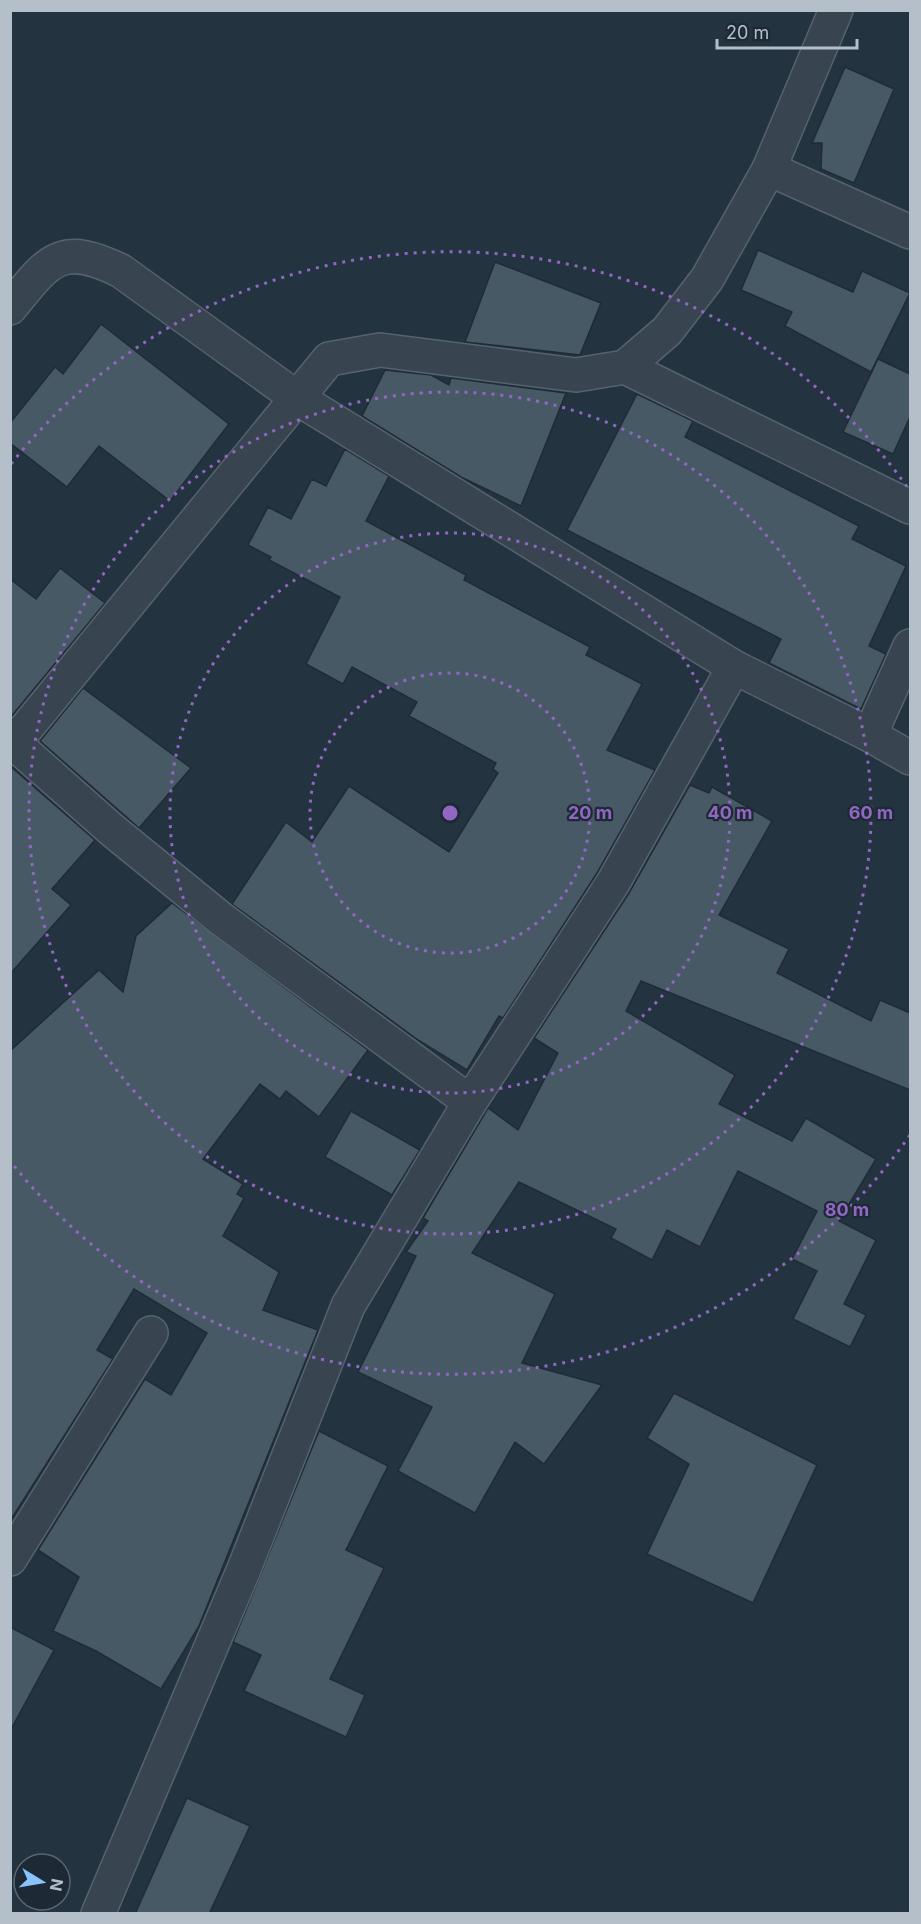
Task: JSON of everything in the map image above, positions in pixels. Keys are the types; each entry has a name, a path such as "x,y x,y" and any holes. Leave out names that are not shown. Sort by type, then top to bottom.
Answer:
{"street":[{"path":"470,1102 220,918 13,746 329,359 380,350 576,375 625,367 668,331 707,279 769,170 836,10"},
{"path":"769,170 910,232"},
{"path":"10,308 44,267 62,256 97,259 122,271 297,398 734,667 870,735 910,758"},
{"path":"625,367 910,507"},
{"path":"870,735 910,646"},
{"path":"98,1914 244,1569 348,1306 470,1102 613,883 734,667"},
{"path":"10,1559 151,1333"}],"building":[{"path":"845,67 894,89 854,183 821,169 822,143 812,143"},
{"path":"758,250 853,292 862,271 910,293 871,372 785,326 792,312 741,290"},
{"path":"495,262 601,303 580,355 465,342"},
{"path":"101,324 229,424 170,501 99,446 67,487 10,443 10,423 55,367 63,374"},
{"path":"878,359 910,374 910,417 893,454 843,432"},
{"path":"385,370 431,375 449,385 451,378 566,393 521,506 461,477 362,416"},
{"path":"637,394 693,421 685,437 859,526 852,539 906,566 869,646 886,654 861,709 769,663 781,639 567,530"},
{"path":"345,449 389,476 366,521 466,575 464,580 590,647 586,655 642,684 607,750 655,770 597,873 503,1018 499,1016 467,1070 418,1040 232,904 286,822 312,842 349,786 449,852 498,773 493,769 496,763 409,716 417,702 352,667 343,684 306,664 340,597 269,560 271,557 248,545 268,507 291,519 312,479 326,486"},
{"path":"60,568 105,603 10,718 10,579 36,599"},
{"path":"83,688 191,768 139,828 40,741"},
{"path":"10,766 95,840 52,889 71,905 10,974"},
{"path":"690,785 709,793 712,787 772,821 719,915 789,949 777,973 871,1021 880,1000 910,1013 910,1090 641,981 626,1011 735,1075 719,1104 792,1141 806,1118 876,1159 839,1221 876,1240 844,1304 866,1315 850,1347 793,1319 817,1271 792,1259 817,1211 738,1171 700,1247 667,1230 652,1260 611,1238 616,1229 519,1182 472,1253 555,1294 522,1363 602,1385 544,1464 515,1442 475,1513 398,1471 432,1407 358,1372 416,1256 406,1252 428,1221 423,1218 488,1108 518,1130 558,1053 534,1038 629,893"},
{"path":"172,903 368,1050 319,1117 286,1091 280,1099 260,1084 203,1159 243,1184 237,1194 244,1198 223,1236 279,1272 263,1310 318,1330 199,1626 161,1689 96,1651 53,1631 79,1577 38,1550 145,1379 171,1395 207,1333 134,1289 97,1350 113,1359 10,1521 10,1051 99,970 123,992 136,936"},
{"path":"351,1111 420,1150 392,1195 325,1157"},
{"path":"674,1393 817,1465 753,1603 647,1554 689,1464 647,1438"},
{"path":"319,1431 388,1466 346,1550 384,1568 330,1679 365,1695 346,1737 244,1691 261,1655 233,1642"},
{"path":"10,1627 54,1650 10,1731"},
{"path":"187,1798 250,1826 209,1914 135,1914"}]}
